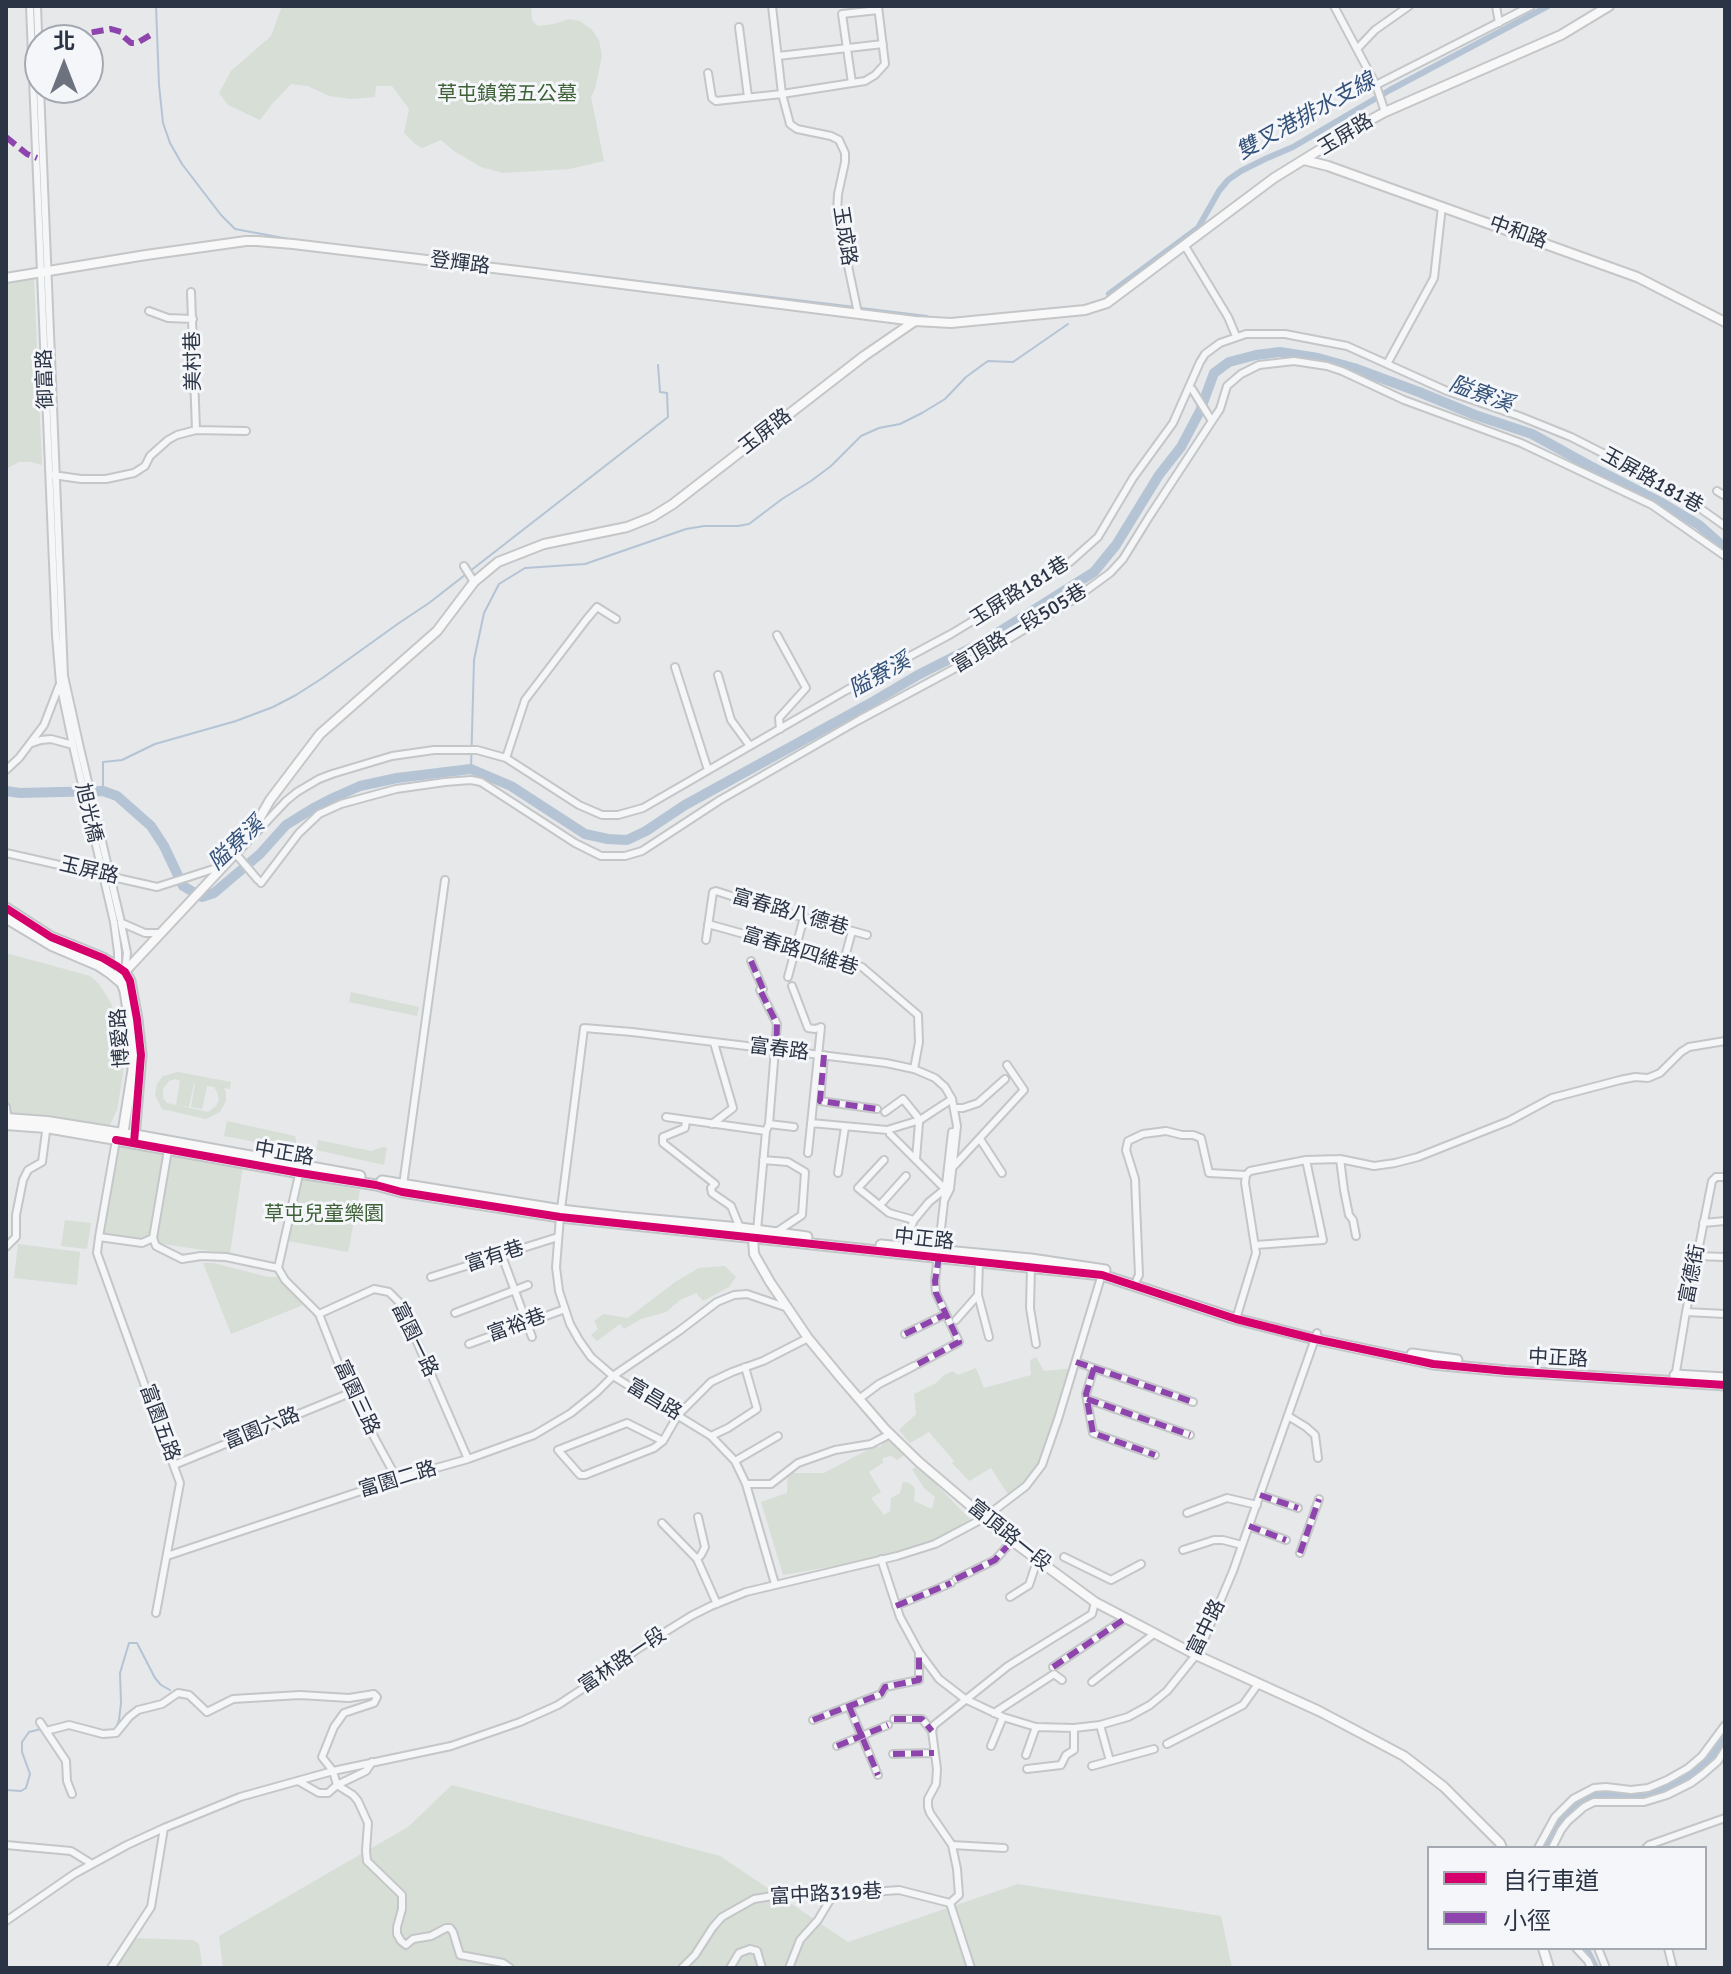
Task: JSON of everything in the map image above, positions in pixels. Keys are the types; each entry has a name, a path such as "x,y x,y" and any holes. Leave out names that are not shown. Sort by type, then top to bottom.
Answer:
{"main road":[{"path":"6,908 51,937 103,958 120,973"},
{"name":"博愛路","path":"6,918 51,945 120,973 133,990 141,1041 134,1139"},
{"name":"博愛路","path":"119,1136 133,1070 133,1049 120,973"},
{"name":"中正路","path":"119,1136 402,1189 560,1214 939,1254 1031,1259 1137,1279 1237,1316"},
{"name":"中正路","path":"134,1139 168,1150 300,1169"},
{"name":"中正路","path":"560,1214 740,1228 755,1234 775,1233 900,1250"},
{"name":"中正路","path":"939,1254 1031,1267 1102,1272 1237,1316 1433,1364 1534,1373 1725,1378"},
{"name":"中正路","path":"1675,1378 1725,1385"}],"street":[{"name":"御富路","path":"30,6 62,680 76,748"},
{"name":"玉成路","path":"772,6 782,94 790,124 797,129 831,136 843,146 845,162 837,214 858,313"},
{"path":"1334,6 1376,85"},
{"path":"1357,49 1375,30 1409,6"},
{"path":"1496,6 1499,23"},
{"name":"玉屏路","path":"1385,112 1376,85 1531,6"},
{"name":"玉屏路","path":"6,853 157,887 221,868 237,856 270,800 320,734 437,631 474,582 498,562 544,544 627,527 652,517 864,356 915,321 951,323 1085,310 1107,303 1274,178 1350,131 1385,112 1561,35 1609,6"},
{"path":"708,73 712,98 716,101 782,94 865,81 885,64 878,8 842,14 852,83"},
{"path":"739,27 748,97"},
{"path":"778,56 883,44"},
{"name":"御富路","path":"40,104 44,270"},
{"name":"中和路","path":"1303,160 1328,166 1637,277 1725,322"},
{"path":"1387,364 1434,278 1442,206"},
{"name":"登輝路","path":"6,278 257,241 915,321"},
{"path":"1185,246 1228,317 1236,336"},
{"name":"美村巷","path":"191,292 196,430"},
{"path":"149,311 168,318 193,319"},
{"name":"玉屏路181巷","path":"246,842 297,792 332,774 392,756 426,750 477,750 506,758 594,812 609,815 643,808 951,634 1070,562 1098,537 1133,478 1173,423 1191,389 1200,362 1209,350 1236,336 1257,332 1285,334 1347,346 1447,391 1571,437 1687,499 1725,526"},
{"name":"富頂路一段505巷","path":"237,856 259,881 319,814 341,804 396,789 471,780 481,782 575,843 601,856 625,856 642,851 720,800 1002,643 1096,585 1123,559 1220,409 1227,386 1251,368 1269,363 1294,361 1327,366 1404,400 1521,443 1652,505 1725,556"},
{"path":"1191,389 1211,419"},
{"path":"53,475 106,479 134,473 177,435 196,430 246,431"},
{"path":"1717,491 1725,496"},
{"path":"466,568 474,582"},
{"path":"506,758 525,700 586,620 597,607 616,619"},
{"path":"777,635 806,688 779,718 780,729"},
{"path":"675,667 708,770"},
{"path":"718,675 731,720 750,746"},
{"path":"9,768 44,725 62,680"},
{"path":"32,743 51,739 76,748"},
{"name":"旭光橋","path":"76,748 119,921"},
{"path":"120,973 221,868"},
{"path":"402,1189 445,880"},
{"name":"富春路八德巷","path":"706,940 713,892 716,891 867,935"},
{"path":"788,977 804,917"},
{"path":"120,973 119,921 145,933 160,933"},
{"name":"富春路四維巷","path":"708,924 862,967 918,1015 919,1042 914,1069"},
{"path":"844,961 852,931"},
{"name":"富頂路一段","path":"751,961 763,989 760,990 777,1024 754,1254 808,1338 859,1399 919,1462 984,1518 1095,1602 1404,1756 1444,1787 1501,1846"},
{"path":"792,986 808,1028 821,1027 820,1101 877,1109"},
{"name":"富春路","path":"584,1028 886,1063 914,1069 935,1078 952,1099"},
{"name":"富昌路","path":"584,1028 556,1267 559,1291 570,1324 591,1357 613,1376 711,1436 735,1461 746,1484 775,1584"},
{"path":"1237,1316 1256,1253 1245,1183 1250,1171 1306,1160 1340,1159 1374,1166 1418,1157 1509,1121 1552,1098 1620,1080 1648,1078 1660,1073 1689,1047 1725,1041"},
{"path":"712,1124 733,1108 714,1043"},
{"path":"808,1153 821,1055"},
{"path":"953,1167 1024,1090 1007,1065"},
{"path":"954,1108 978,1103 1005,1079"},
{"path":"885,1112 903,1099 919,1121 916,1159"},
{"path":"811,1123 887,1130 919,1121 952,1099 957,1126 950,1189 944,1201"},
{"path":"6,1107 7,1122"},
{"path":"859,1399 879,1384 959,1342 936,1293 935,1281 954,1108"},
{"path":"666,1117 712,1124 794,1127"},
{"path":"686,1120 685,1128 663,1137 663,1143 715,1184 711,1188 712,1193 731,1206 740,1228"},
{"name":"中正路","path":"7,1122 46,1124 119,1136"},
{"path":"6,1247 16,1237 16,1215 23,1180 28,1170 42,1162 46,1124"},
{"path":"838,1173 845,1127"},
{"path":"1137,1279 1135,1179 1126,1150 1128,1141 1143,1134 1166,1131 1193,1135 1201,1138 1209,1173 1246,1175"},
{"path":"890,1134 945,1189"},
{"name":"富園五路","path":"119,1136 97,1253 180,1483 156,1613"},
{"path":"980,1139 1002,1173"},
{"path":"168,1150 153,1238 156,1246 182,1259 226,1257 278,1268"},
{"path":"1340,1159 1349,1215 1356,1236"},
{"path":"763,1160 788,1162 805,1172 802,1215 775,1233"},
{"path":"884,1160 858,1188 889,1213 914,1220"},
{"path":"1256,1245 1323,1240 1306,1160"},
{"path":"300,1169 278,1268 285,1280 319,1314"},
{"path":"880,1205 906,1176"},
{"name":"富德街","path":"1675,1378 1712,1181 1716,1177 1725,1177"},
{"path":"900,1250 914,1220 945,1189"},
{"path":"1703,1223 1725,1221"},
{"path":"99,1237 142,1243 153,1238"},
{"name":"富有巷","path":"431,1277 558,1237"},
{"path":"502,1256 532,1337"},
{"path":"1697,1256 1725,1257"},
{"path":"979,1261 978,1295 989,1337"},
{"path":"1031,1267 1030,1308 1036,1344"},
{"name":"富林路一段","path":"6,1921 74,1874 164,1828 240,1797 333,1771 451,1746 520,1722 584,1689 636,1650 691,1616 717,1604 775,1584 897,1556 935,1544 984,1518 1026,1486 1047,1453 1102,1272"},
{"path":"455,1313 528,1285"},
{"name":"富園一路","path":"319,1314 374,1289 389,1292 400,1303 468,1459"},
{"name":"富園二路","path":"167,1556 534,1435 553,1426 613,1376 717,1302 734,1295 747,1294 788,1308"},
{"path":"956,1320 978,1295"},
{"name":"富裕巷","path":"469,1344 565,1309"},
{"path":"1686,1312 1725,1314"},
{"name":"富園三路","path":"319,1314 350,1393 397,1479"},
{"path":"905,1334 946,1314"},
{"name":"富中路","path":"881,1559 900,1617 919,1652 939,1679 965,1699 1003,1717 1036,1727 1074,1728 1128,1717 1167,1691 1196,1655 1242,1545 1316,1336"},
{"path":"663,1441 627,1423 558,1450 580,1475 585,1475 654,1448 663,1441 678,1415 711,1382 808,1338"},
{"path":"1076,1362 1193,1402"},
{"path":"711,1436 757,1409 745,1367"},
{"path":"1094,1368 1086,1394 1093,1433 1155,1455"},
{"name":"富園六路","path":"174,1465 350,1393"},
{"path":"1087,1399 1190,1435"},
{"path":"1288,1416 1315,1435 1318,1458"},
{"path":"746,1484 771,1484 798,1463 835,1450 871,1444 890,1434"},
{"path":"735,1461 778,1436"},
{"path":"1260,1495 1298,1508"},
{"path":"1187,1513 1227,1498 1257,1505"},
{"path":"1300,1553 1319,1499"},
{"path":"697,1559 705,1547 698,1517"},
{"path":"662,1523 697,1559 717,1604"},
{"path":"1249,1526 1286,1540"},
{"path":"1183,1550 1214,1540 1242,1545"},
{"path":"896,1606 995,1560 1012,1541"},
{"path":"1064,1557 1111,1580 1141,1564"},
{"path":"1010,1597 1029,1585 1037,1561"},
{"path":"971,1968 950,1903 959,1895 952,1845 928,1807 928,1799 936,1784 934,1725 1008,1666 1092,1614 1095,1602"},
{"path":"1053,1667 1126,1618"},
{"path":"1092,1682 1155,1633"},
{"path":"813,1720 881,1694 885,1687 919,1680 919,1652"},
{"path":"994,1713 1054,1674 1062,1680"},
{"path":"1167,1744 1243,1705 1258,1684"},
{"path":"72,1794 67,1781 66,1761 43,1727 69,1725 103,1734 116,1733 138,1710 162,1704 178,1693 189,1695 207,1712 233,1699 300,1695 349,1698 374,1694 377,1697 374,1703 344,1713 334,1727 322,1757 333,1771 337,1785 358,1801 368,1823 367,1861 402,1895 397,1934 406,1945 413,1939 450,1928 460,1955 503,1963 510,1968"},
{"path":"849,1706 878,1775"},
{"path":"991,1746 1003,1717"},
{"path":"894,1719 922,1719 932,1731"},
{"path":"837,1746 888,1725"},
{"path":"1100,1725 1110,1761"},
{"path":"1539,1846 1555,1817 1573,1799 1594,1788 1631,1790 1648,1788 1667,1780 1702,1756 1725,1725"},
{"path":"1026,1755 1036,1727"},
{"path":"1027,1769 1061,1765 1066,1755 1074,1750 1074,1728"},
{"path":"1092,1766 1154,1749"},
{"path":"1553,1846 1568,1821 1584,1807 1594,1802 1644,1802 1667,1795 1703,1774 1725,1750"},
{"path":"893,1754 934,1753"},
{"path":"298,1781 319,1793 328,1793 337,1785 366,1771 372,1762"},
{"path":"1648,1846 1725,1818"},
{"path":"111,1968 151,1907 164,1828"},
{"path":"6,1845 71,1851 92,1864"},
{"path":"952,1845 1004,1848"},
{"name":"富中路319巷","path":"682,1968 722,1917 754,1899 791,1893 833,1895 899,1890 950,1903"},
{"path":"789,1968 800,1940 818,1920 833,1895"},
{"path":"730,1968 739,1953 750,1949 757,1951 762,1968"},
{"path":"1578,1950 1591,1968"}],"green space":[{"name":"草屯鎮第五公墓","path":"282,6 531,6 532,20 538,26 569,19 580,21 599,40 602,56 591,97 604,161 569,169 503,173 481,167 441,140 422,148 404,133 409,109 392,86 376,86 375,97 351,99 329,96 308,86 291,84 260,120 228,105 219,93 231,71 271,36"},
{"path":"34,279 42,465 19,462 6,469 6,284"},
{"path":"6,953 90,976 111,1003 123,1044 123,1075 117,1110 110,1125 6,1114"},
{"path":"351,992 419,1007 417,1016 349,1002"},
{"path":"178,1072 231,1082 230,1089 224,1088 226,1101 220,1112 206,1119 162,1109 155,1095 157,1084 163,1076","holes":["169,1081 180,1081 176,1105 167,1103 163,1098 163,1089","194,1083 191,1107 202,1109 207,1086 214,1087 219,1100 216,1106 208,1112 176,1105 189,1107"]},
{"path":"227,1121 295,1136 298,1150 224,1136"},
{"path":"318,1140 371,1151 387,1148 384,1165 316,1150"},
{"path":"119,1145 243,1166 230,1254 103,1235"},
{"name":"草屯兒童樂園","path":"300,1178 360,1190 348,1252 288,1241"},
{"path":"65,1220 91,1223 87,1249 61,1246"},
{"path":"18,1244 80,1252 77,1285 14,1278"},
{"path":"203,1263 279,1277 303,1305 231,1334"},
{"path":"725,1266 736,1277 729,1287 703,1301 696,1293 680,1300 666,1312 641,1319 624,1329 620,1324 597,1341 591,1335 598,1329 594,1321 603,1314 628,1318 699,1268"},
{"path":"1036,1357 1044,1371 1075,1368 1044,1461 1011,1499 991,1468 969,1481 929,1432 910,1443 899,1430 916,1414 914,1394 936,1383 944,1375 953,1371 958,1375 976,1368 984,1388 1031,1375 1030,1360"},
{"path":"890,1436 906,1454 897,1460 891,1456 883,1458 883,1463 869,1472 881,1492 871,1498 884,1515 890,1511 891,1498 900,1493 903,1482 915,1488 914,1501 932,1509 935,1497 924,1488 912,1469 918,1466 970,1519 923,1547 887,1557 783,1575 761,1502 787,1493 788,1469 794,1473 824,1473 875,1446 880,1447"},
{"path":"452,1785 720,1856 848,1942 1018,1884 1221,1916 1232,1968 223,1968 219,1936 408,1827"},
{"path":"133,1938 193,1940 199,1944 201,1968 115,1968"}],"waterway":[{"path":"156,6 159,85 163,123 170,143 182,164 235,229 294,240 855,307"},
{"name":"雙叉港排水支線","path":"1109,294 1198,228 1219,191 1241,171 1293,147 1390,90 1548,6"},
{"path":"861,308 927,316"},
{"path":"471,769 474,660 484,613 499,584 525,568 585,564 686,529 749,524 831,466 861,436 900,424 922,413 945,399 966,377 988,361 1013,362 1068,324"},
{"name":"隘寮溪","path":"6,791 103,791 117,796 151,826 183,886 202,897 214,893 260,854 286,825 312,809 360,786 397,778 471,769 511,786 585,834 627,840 918,675 983,642 1094,572 1116,545 1159,475 1181,447 1200,411 1214,373 1229,362 1256,355 1280,352 1354,368 1532,434 1662,503 1699,525 1725,548"},
{"path":"103,791 103,762 122,760 155,744 273,707 321,679 429,603 668,417 667,393 660,392 658,365"},
{"path":"116,1728 121,1703 120,1673 129,1643 137,1643 155,1678 170,1690"},
{"path":"6,1790 21,1791 26,1788 30,1774 22,1752 22,1742 29,1732 41,1729"},
{"name":"隘寮溪","path":"1545,1846 1566,1814 1586,1799 1595,1795 1650,1793 1668,1786 1709,1759 1725,1738"},
{"name":"隘寮溪","path":"1585,1950 1594,1968"}],"marked path":[{"path":"104,30 121,32 131,43 154,33"},
{"path":"6,137 37,158"},
{"path":"751,961 763,989 760,990 777,1024 776,1050"},
{"path":"824,1055 820,1101 877,1109"},
{"path":"918,1364 959,1342 936,1293 939,1257"},
{"path":"905,1334 946,1314"},
{"path":"1076,1362 1193,1402"},
{"path":"1094,1368 1086,1394 1093,1433 1155,1455"},
{"path":"1087,1399 1190,1435"},
{"path":"1260,1495 1298,1508"},
{"path":"1300,1553 1319,1499"},
{"path":"1249,1526 1286,1540"},
{"path":"956,1579 995,1560 1012,1541"},
{"path":"896,1606 951,1583"},
{"path":"1053,1667 1126,1618"},
{"path":"813,1720 881,1694 885,1687 919,1680 919,1652"},
{"path":"849,1706 878,1775"},
{"path":"894,1719 922,1719 932,1731"},
{"path":"837,1746 888,1725"},
{"path":"893,1754 934,1753"}],"cycle path":[{"path":"6,908 51,937 103,958 125,972 130,981 141,1055 134,1143"},
{"path":"116,1140 560,1217 1102,1275 1236,1319 1433,1364 1725,1385"}]}
